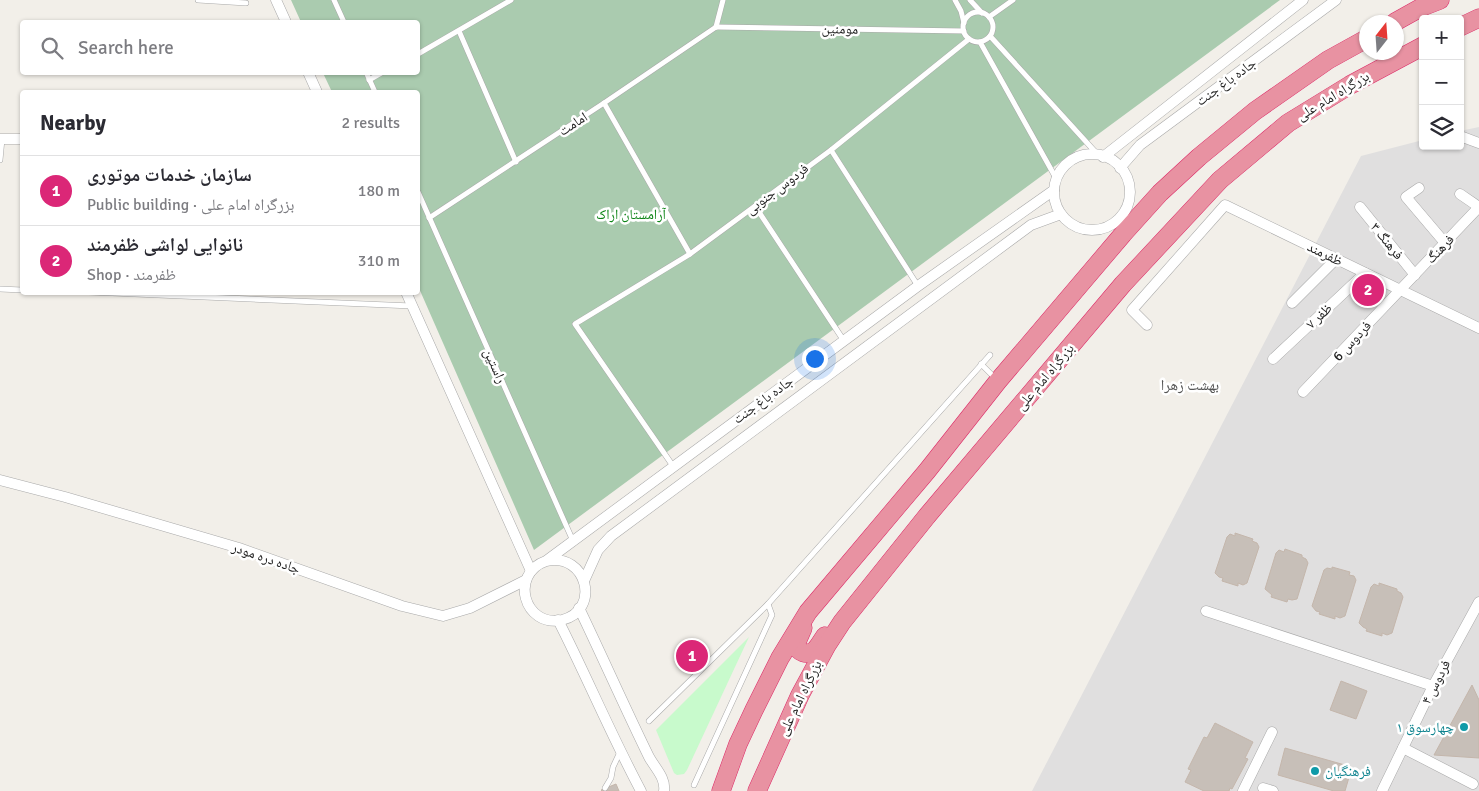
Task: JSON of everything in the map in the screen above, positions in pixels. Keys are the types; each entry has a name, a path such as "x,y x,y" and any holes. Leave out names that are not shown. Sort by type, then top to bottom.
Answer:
{"highway":[{"path":"1404,17 1440,0"},
{"path":"1464,25 1479,18"},
{"path":"721,791 738,744 780,658 808,612 927,471 998,381 1123,234 1160,193 1192,163 1255,110 1328,60 1359,42"},
{"name":"بزرگراه امام علی","path":"757,791 788,720 827,645 927,516 1123,284 1220,180 1288,123 1350,85 1419,48"},
{"path":"827,588 797,639 796,644 799,651 805,653 814,650 842,617 854,608"}],"street":[{"path":"276,0 285,20"},
{"name":"جاده باغ جنت","path":"1101,156 1303,0"},
{"name":"جاده باغ جنت","path":"1120,168 1140,145 1336,0"},
{"path":"309,75 316,90"},
{"path":"1464,137 1479,143"},
{"path":"1,139 20,139"},
{"path":"1085,156 1101,156 1112,161 1120,168 1128,180 1130,194 1125,211 1115,222 1099,229 1085,229 1072,224 1061,214 1055,201 1056,185 1061,170 1072,161 1085,156"},
{"name":"جاده باغ جنت","path":"546,561 1056,185"},
{"path":"1419,188 1406,197 1445,243"},
{"path":"1460,194 1478,210"},
{"name":"ظفرمند","path":"1148,325 1132,310 1225,205 1479,328"},
{"name":"فرهنگ ۳","path":"1360,207 1415,275"},
{"name":"فرهنگ","path":"1400,290 1478,210"},
{"name":"جاده باغ جنت","path":"584,581 598,550 611,536 1031,224 1061,214"},
{"path":"1292,303 1336,259"},
{"name":"ظفر ۷","path":"1273,359 1365,273"},
{"name":"فردوس 6","path":"1303,392 1400,290"},
{"path":"407,295 529,575"},
{"path":"768,396 778,411"},
{"name":"جاده دره مودر","path":"0,480 239,548 402,606 444,616 470,608 529,575"},
{"path":"557,560 571,564 579,571 584,581 585,595 579,608 572,615 558,620 541,617 530,607 525,594 529,575 546,561 557,560"},
{"path":"579,608 639,737 661,776 664,791"},
{"name":"فردوس ۴","path":"1382,791 1433,686 1477,609"},
{"path":"1206,611 1433,686"},
{"path":"558,620 581,665 620,752 641,791"},
{"path":"1243,791 1272,732"},
{"path":"1403,748 1473,784"}],"lane":[{"path":"198,0 246,3"},
{"path":"334,0 343,20"},
{"path":"420,53 512,0"},
{"path":"716,27 723,0"},
{"path":"955,0 961,10 964,31 969,39 980,42 990,36 993,27 990,18 982,13 970,0"},
{"path":"990,18 1013,0"},
{"path":"964,23 971,14 982,13"},
{"name":"مومنین","path":"716,27 964,31"},
{"name":"امامت","path":"429,218 516,162 716,27"},
{"path":"459,31 516,162"},
{"path":"990,36 1101,156"},
{"name":"فردوس جنوبی","path":"674,466 575,324 690,254 831,150 969,39"},
{"path":"980,42 1056,185"},
{"path":"368,75 374,90"},
{"path":"370,80 378,75"},
{"path":"604,103 690,254"},
{"path":"0,160 1,139"},
{"path":"831,150 918,286"},
{"name":"راستین","path":"420,197 573,540"},
{"path":"755,206 844,341"},
{"path":"0,289 20,290"},
{"path":"158,295 412,306"},
{"path":"649,721 768,604 990,355"},
{"path":"982,364 998,381"},
{"path":"694,786 772,615 768,604"},
{"path":"605,788 611,778 613,767 620,752"}],"shaded area":[{"path":"1479,127 1479,791 1032,791 1361,156 1419,141 1419,150 1464,150 1464,130"}],"green space":[{"name":"آرامستان اراک","path":"291,0 1280,0 534,550 420,291 420,90 331,90 324,75 420,75 420,20 300,20"},
{"path":"749,637 687,770 684,774 677,775 674,773 656,730"}],"building":[{"path":"1235,533 1253,539 1252,541 1257,543 1259,547 1247,583 1243,585 1238,583 1238,586 1222,581 1223,578 1215,573 1227,537 1230,534 1235,536"},
{"path":"1285,549 1302,555 1308,563 1297,599 1288,599 1287,602 1271,597 1272,595 1265,589 1276,553 1279,550 1284,552"},
{"path":"1332,567 1350,572 1349,575 1354,576 1356,580 1345,616 1340,618 1335,616 1335,619 1319,614 1320,612 1316,611 1312,606 1324,570 1327,568 1332,569"},
{"path":"1379,583 1397,589 1403,597 1392,633 1387,635 1382,633 1382,636 1366,631 1367,629 1359,623 1371,587 1374,584 1379,586"},
{"path":"1341,681 1367,691 1356,719 1330,710"},
{"name":"چهارسوق ۱","path":"1472,685 1479,700 1479,758 1434,755"},
{"path":"1215,723 1253,742 1245,758 1248,759 1232,789 1230,788 1229,791 1204,791 1185,782 1191,770 1188,769 1204,737 1207,738"},
{"name":"فرهنگیان","path":"1285,748 1352,767 1345,791 1334,791 1278,775"},
{"path":"616,784 619,791 601,790"}],"place":[{"name":"نانوایی لواشی ظفرمند","path":"1368,290"},
{"name":"سازمان خدمات موتوری","path":"692,656"},
{"name":"چهارسوق ۱","path":"1464,727"},
{"name":"فرهنگیان","path":"1315,771"}],"district":[{"name":"بهشت زهرا","path":"1190,385"}]}
